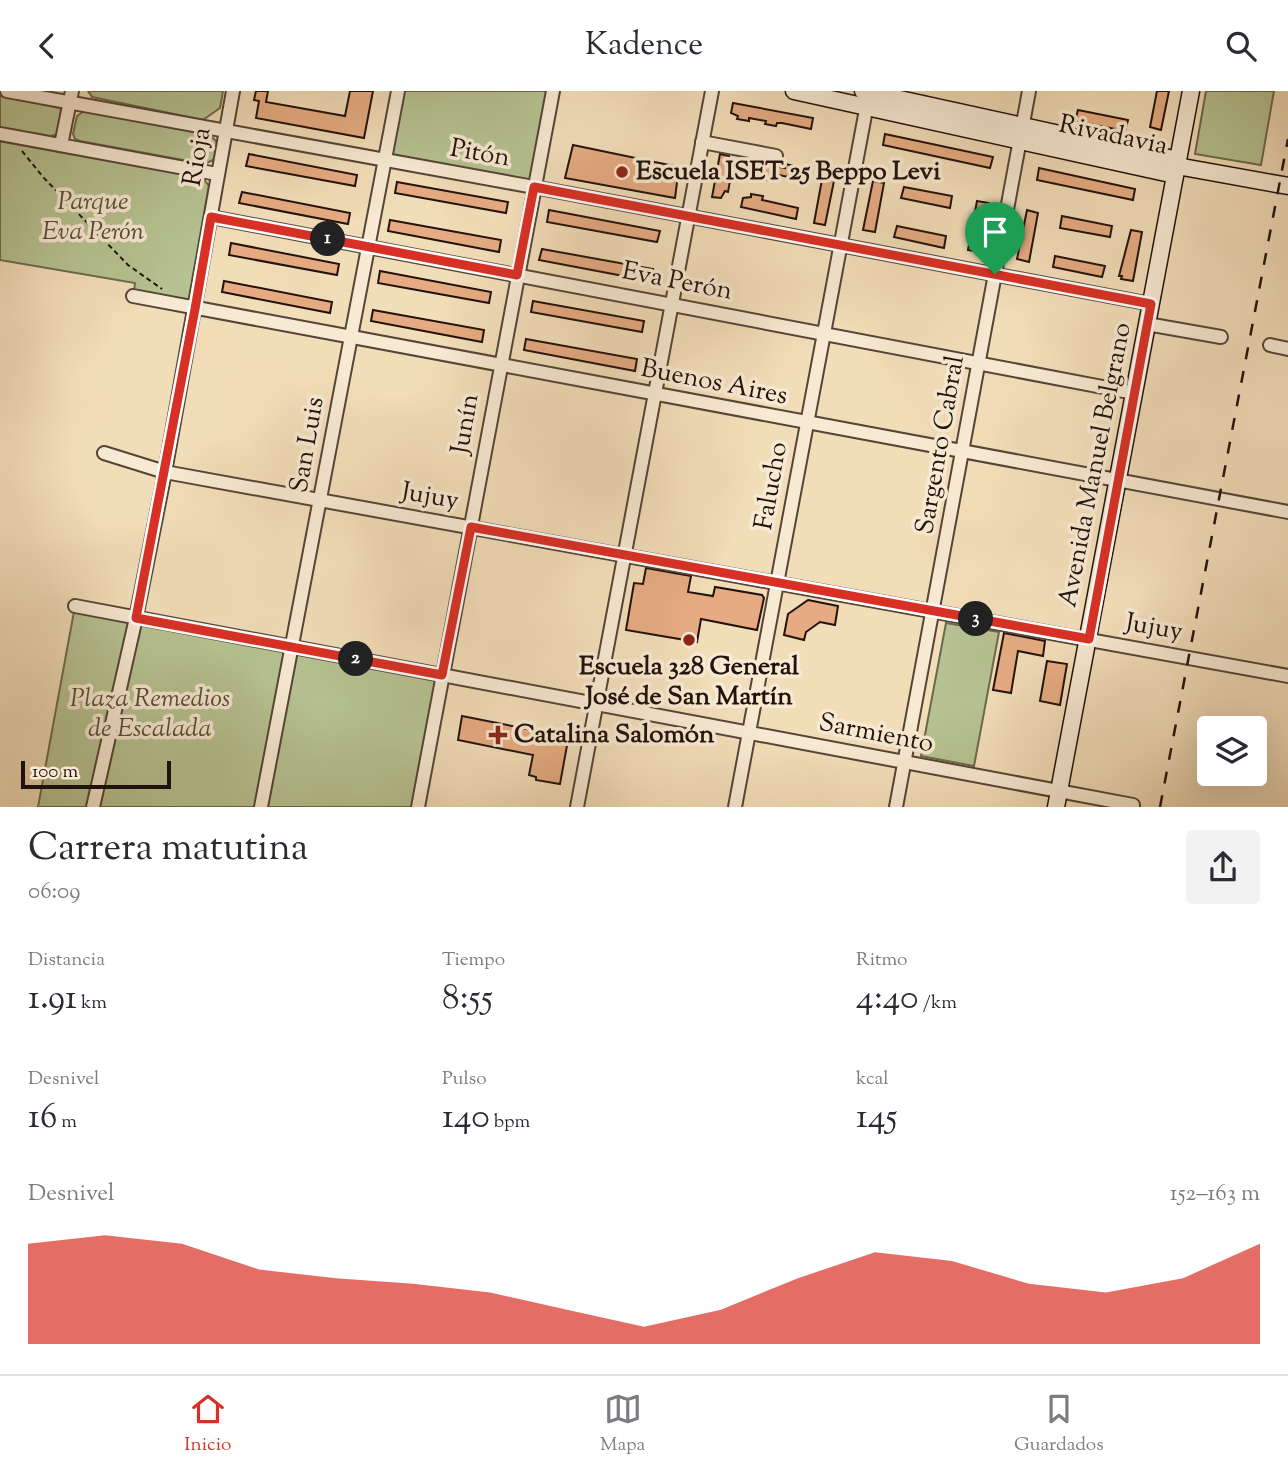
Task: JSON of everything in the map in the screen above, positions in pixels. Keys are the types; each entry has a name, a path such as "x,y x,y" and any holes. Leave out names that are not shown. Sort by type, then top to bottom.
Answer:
{"main road":[{"name":"Rivadavia","path":"794,91 867,95 1022,134 1177,167 1288,186"},
{"name":"Avenida Manuel Belgrano","path":"1057,799 1191,91"}],"street":[{"name":"Pitón","path":"7,91 70,97 226,131 1151,304"},
{"name":"Rioja","path":"93,807 136,618 165,472 233,91"},
{"name":"San Luis","path":"261,807 398,91"},
{"name":"Junín","path":"418,807 499,366 553,91"},
{"path":"577,807 712,91"},
{"name":"Sargento Cabral","path":"896,807 1030,91"},
{"name":"Falucho","path":"735,807 867,95"},
{"path":"61,145 70,97"},
{"path":"5,135 217,173"},
{"path":"702,142 776,156"},
{"name":"Eva Perón","path":"211,217 1134,393"},
{"name":"Buenos Aires","path":"133,296 1288,512"},
{"path":"1147,324 1221,337"},
{"path":"1270,345 1288,349"},
{"name":"Jujuy","path":"104,453 165,472 1288,675"},
{"name":"Sarmiento","path":"75,606 905,762 1057,799 1133,805"}],"path":[{"path":"5,135 128,265 162,289"}],"green space":[{"path":"88,91 223,91 220,108 203,120 92,97"},
{"path":"398,91 553,91 534,187 385,159"},
{"path":"1206,91 1274,91 1261,165 1195,154"},
{"path":"0,96 60,108 62,111 58,134 51,136 0,127"},
{"path":"84,111 210,135 217,142 215,159 205,164 80,141 75,139 73,134 77,116"},
{"name":"Parque Eva Perón","path":"0,141 202,177 209,186 190,303 134,291 135,283 0,260"},
{"name":"Plaza Remedios de Escalada","path":"75,606 442,675 418,807 38,807"},
{"path":"946,623 999,632 974,766 921,756"}],"building":[{"path":"256,91 268,91 266,102 345,116 350,91 373,91 364,138 256,118 259,101 254,100"},
{"path":"1157,91 1169,91 1161,130 1150,127"},
{"path":"733,103 813,118 811,129 782,123 777,123 776,126 749,118 749,121 737,119 738,116 731,113"},
{"path":"1078,110 1128,120 1125,131 1075,121"},
{"path":"885,134 993,157 990,168 883,145"},
{"name":"Escuela ISET 25 Beppo Levi","path":"573,145 679,167 675,198 565,178"},
{"path":"249,154 357,175 355,186 246,166"},
{"path":"720,154 729,156 730,163 733,164 728,192 725,191 721,198 712,197"},
{"path":"751,162 785,168 785,164 805,168 802,180 775,174 772,178 767,177 767,180 755,178 756,175 749,171"},
{"path":"1039,168 1135,189 1133,200 1037,180"},
{"path":"823,174 835,176 825,225 814,223"},
{"path":"873,181 884,183 875,232 863,230"},
{"path":"397,182 508,202 506,213 395,193"},
{"path":"904,187 952,196 950,208 901,198"},
{"path":"242,192 350,213 348,224 239,203"},
{"path":"751,194 763,196 762,200 798,208 796,219 741,207 743,198 751,197"},
{"path":"977,201 989,203 979,252 968,250"},
{"path":"549,210 660,231 657,242 547,222"},
{"path":"1027,210 1038,213 1029,262 1017,259"},
{"path":"1062,216 1112,226 1110,237 1060,228"},
{"path":"390,220 501,240 499,252 388,231"},
{"path":"897,226 946,236 944,248 894,237"},
{"path":"1131,230 1142,232 1133,281 1121,279 1122,276 1119,276"},
{"path":"231,243 339,264 337,275 229,255"},
{"path":"542,249 653,269 650,281 539,260"},
{"path":"1055,256 1105,266 1102,277 1053,267"},
{"path":"380,271 491,292 489,303 378,283"},
{"path":"224,281 332,302 330,313 222,292"},
{"path":"533,301 644,321 642,332 531,312"},
{"path":"373,310 484,330 482,342 371,321"},
{"path":"526,339 637,359 635,371 524,350"},
{"path":"646,568 691,576 688,592 713,596 715,587 762,595 764,598 757,630 701,619 697,642 626,630 634,583 643,584"},
{"path":"808,600 838,606 835,625 820,622 806,632 804,640 784,635 788,614"},
{"path":"1004,633 1045,641 1043,656 1018,651 1011,693 993,690"},
{"path":"1047,661 1067,664 1060,705 1040,701"},
{"path":"462,716 552,734 552,737 568,740 560,784 536,780 536,777 529,775 533,755 458,740"}],"railway":[{"path":"1160,807 1288,139"}],"place":[{"name":"Escuela ISET 25 Beppo Levi","path":"622,172"},
{"name":"Escuela 328 General José de San Martín","path":"689,640"},
{"name":"Catalina Salomón","path":"498,735"}],"route":[{"path":"534,187 995,274 1151,304 1089,639 471,527 442,675 136,618 211,217 517,275 534,187"}]}
